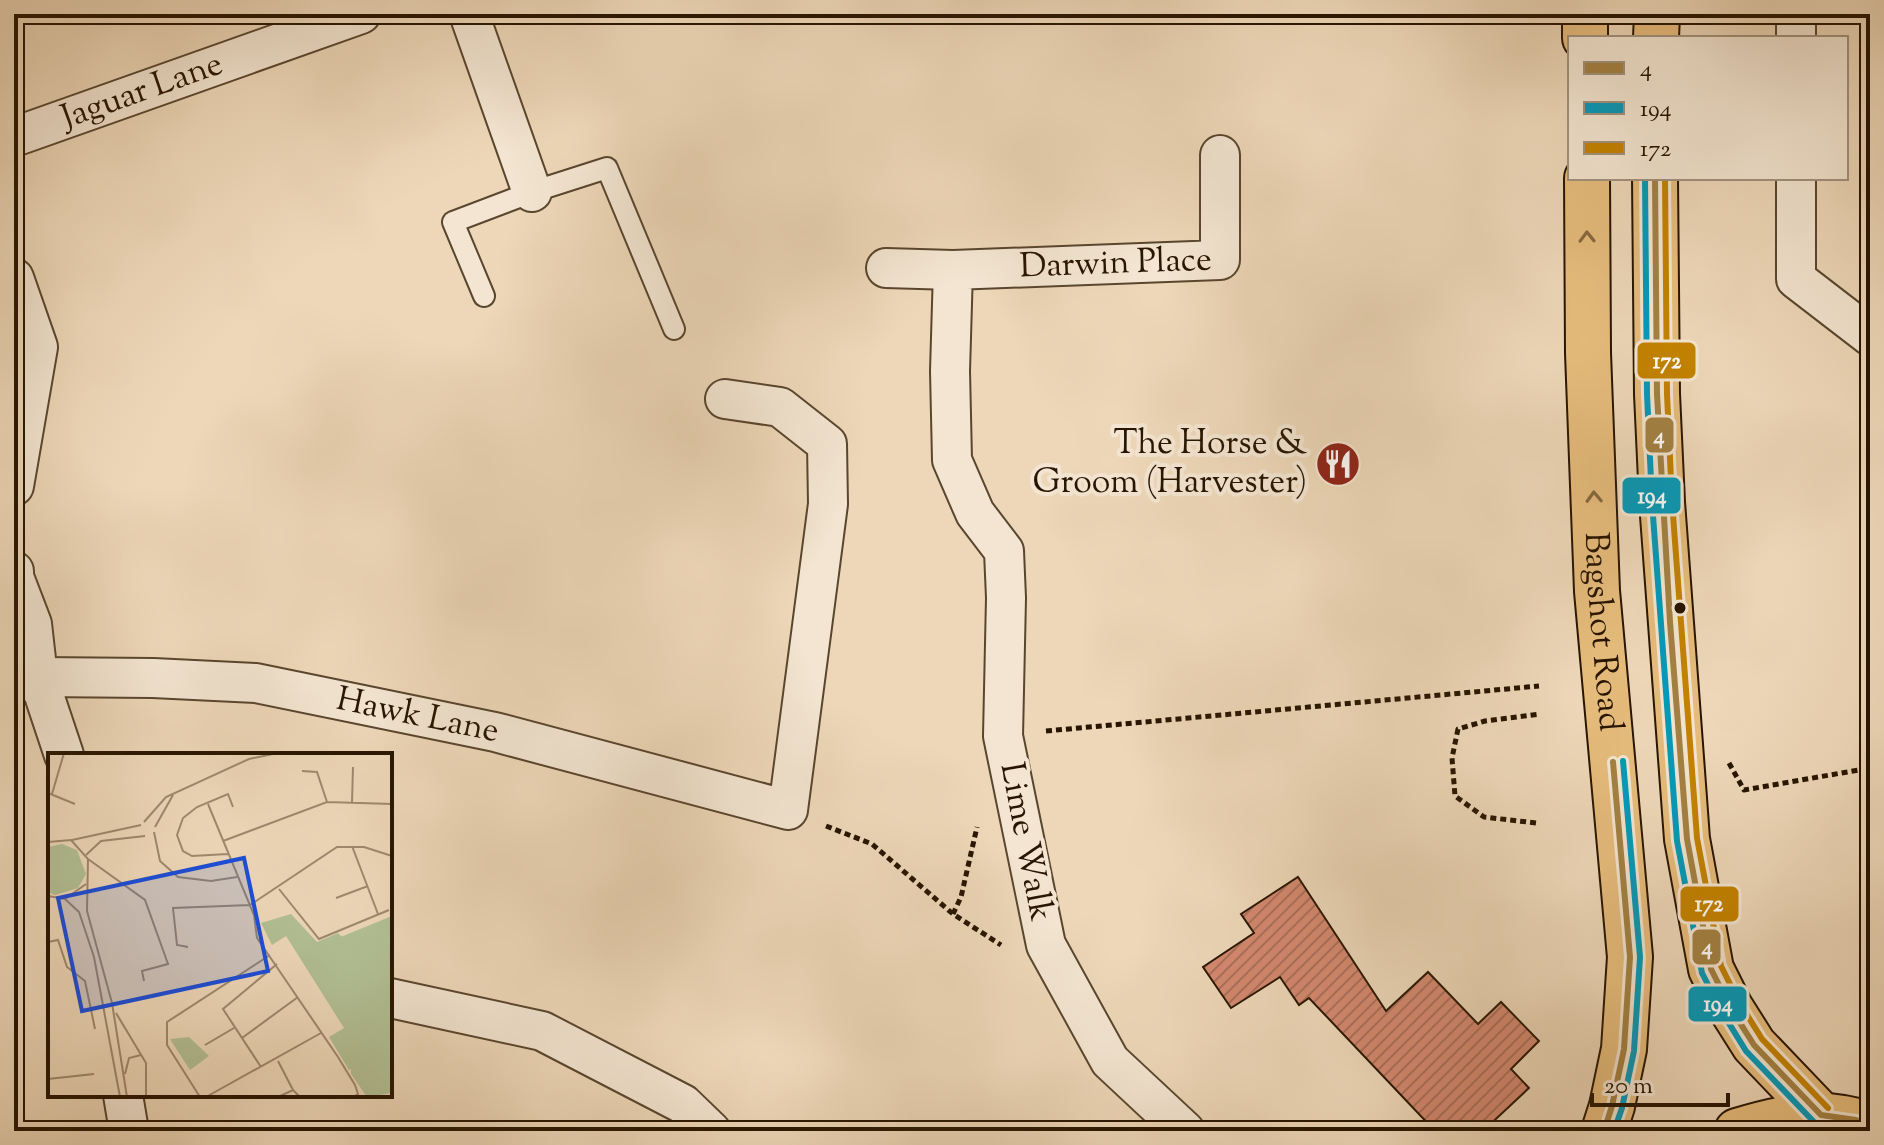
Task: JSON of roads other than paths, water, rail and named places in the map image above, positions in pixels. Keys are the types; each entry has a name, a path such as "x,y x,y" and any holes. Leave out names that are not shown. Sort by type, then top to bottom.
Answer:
{"highway":[{"path":"1585,14 1585,36"},
{"path":"1656,36 1657,14"},
{"name":"Bagshot Road","path":"1587,180 1588,353 1597,591 1630,957 1624,1049 1604,1131"},
{"name":"Bagshot Road","path":"1655,180 1657,394 1662,502 1687,839 1711,969 1754,1045 1821,1115"},
{"path":"1737,1131 1786,1118 1821,1115 1870,1125"}],"street":[{"name":"Jaguar Lane","path":"14,137 361,14"},
{"path":"469,14 532,192"},
{"path":"1796,14 1796,36"},
{"name":"Darwin Place","path":"886,268 953,270 1220,260 1220,155"},
{"path":"1796,180 1796,279 1870,336"},
{"name":"Lime Walk","path":"953,270 950,371 952,460 975,513 1004,551 1003,736 1046,945 1110,1061 1185,1131"},
{"path":"14,278 38,347 14,486"},
{"name":"Hawk Lane","path":"26,681 153,678 256,683 495,732 788,810 828,504 827,444 780,407 725,399"},
{"path":"14,571 32,624 26,681 63,753"},
{"path":"392,998 542,1031 683,1104 711,1131"},
{"path":"123,1097 129,1131"},
{"path":"1821,1115 1870,1107"}],"lane":[{"path":"484,296 453,222 607,168 674,329"}],"place":[{"name":"The Horse & Groom (Harvester)","path":"1338,464"}]}
